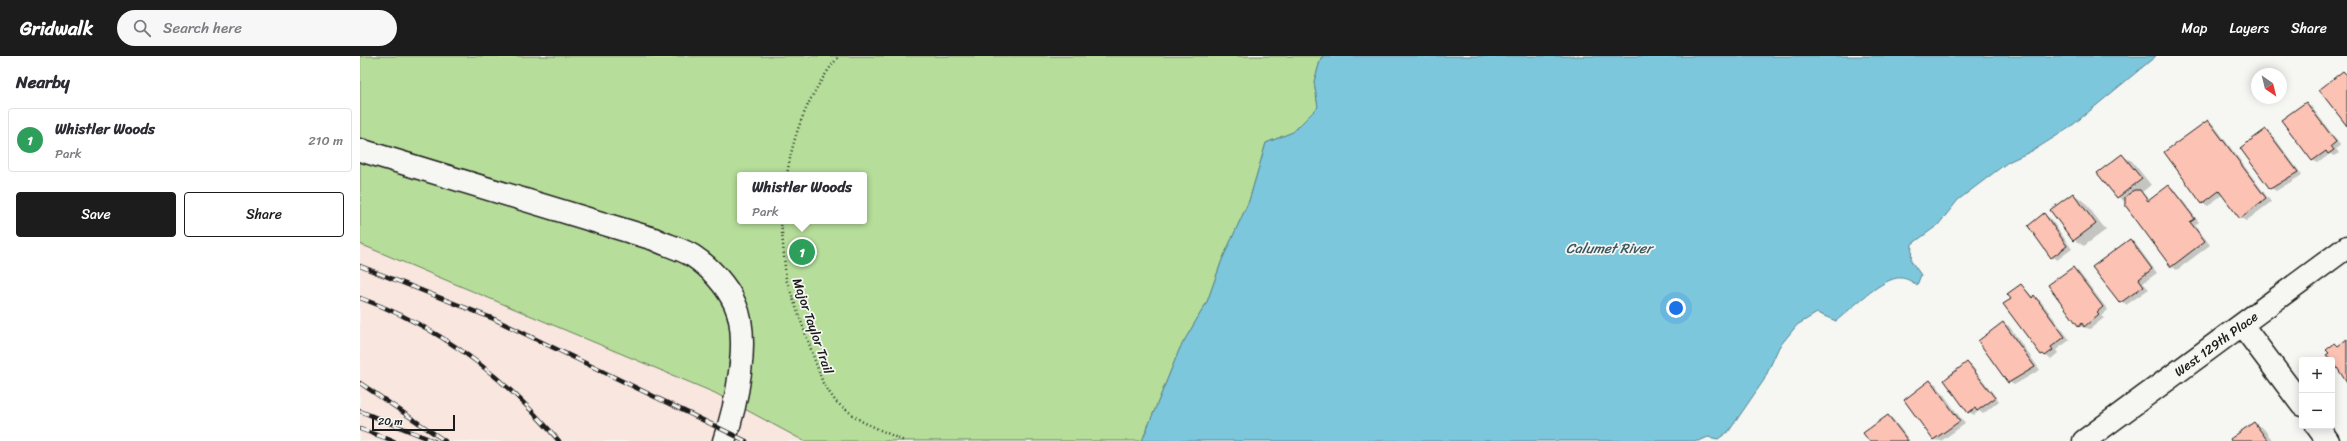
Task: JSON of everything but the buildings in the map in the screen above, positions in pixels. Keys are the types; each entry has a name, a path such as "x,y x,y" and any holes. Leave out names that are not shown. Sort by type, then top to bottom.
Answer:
{"street":[{"path":"360,150 654,239 693,256 721,281 736,304 741,332 742,366 724,441"},
{"name":"West 129th Place","path":"2084,441 2347,247"},
{"path":"2242,325 2299,401"},
{"path":"2319,429 2328,441"}],"path":[{"path":"788,172 802,114 826,72 839,56"},
{"name":"Major Taylor Trail","path":"781,224 786,279 823,383 836,402 861,421 904,441"}],"shaded area":[{"path":"360,244 715,393 804,441 360,441"}],"green space":[{"path":"360,56 1324,56 1321,58 1314,82 1318,107 1293,132 1266,143 1249,201 1222,260 1207,302 1180,348 1142,441 804,441 715,393 360,244"}],"water":[{"name":"Calumet River","path":"1324,56 2156,56 2069,128 2034,150 2008,162 1958,200 1938,225 1912,244 1911,261 1921,275 1917,285 1903,278 1890,280 1874,290 1836,321 1817,313 1797,325 1779,347 1764,380 1729,431 1718,439 1708,437 1699,441 1142,441 1180,348 1207,302 1222,260 1249,201 1266,143 1293,132 1318,107 1314,82 1321,58"}],"railway":[{"path":"360,266 494,319 746,441"},
{"path":"360,298 417,323 469,356 516,396 559,441"},
{"path":"360,383 445,441"},
{"path":"360,411 434,441"},
{"path":"360,429 394,441"}],"place":[{"name":"Whistler Woods","path":"802,252"}]}
